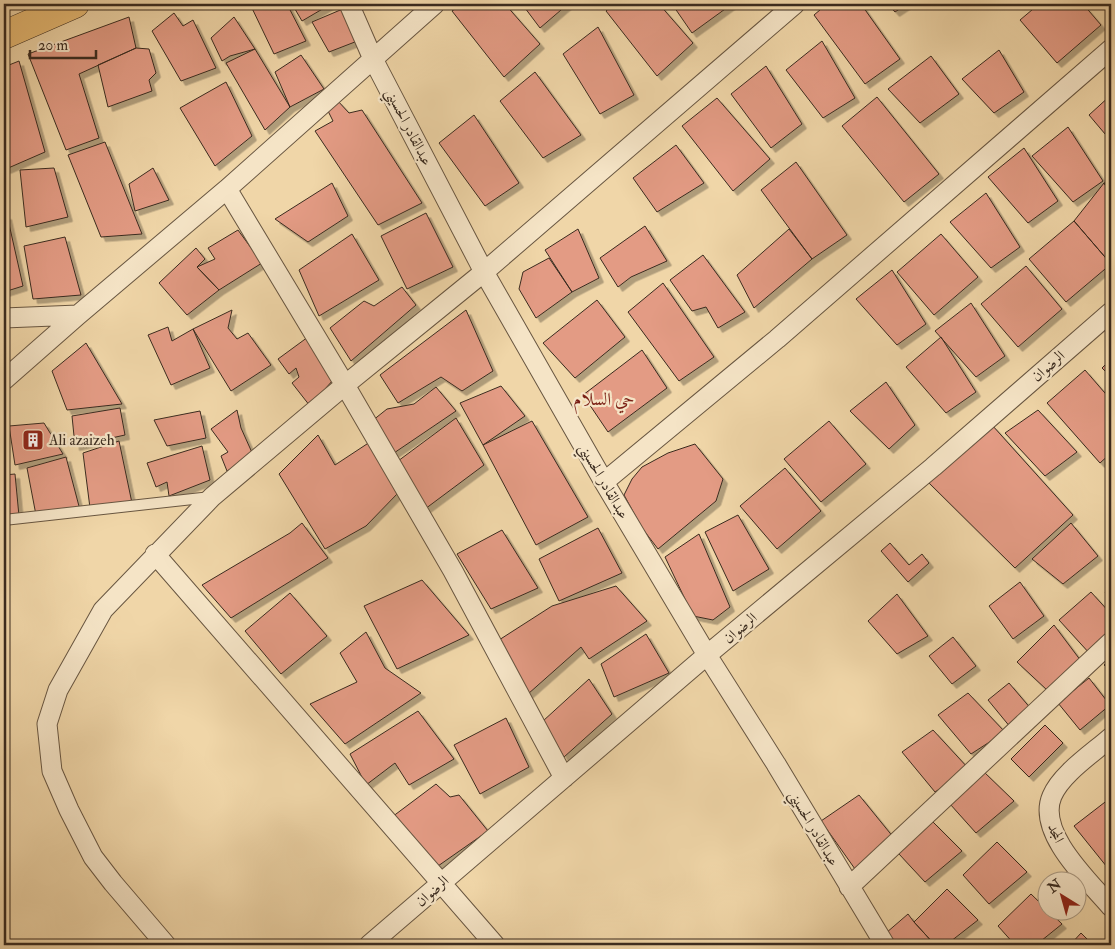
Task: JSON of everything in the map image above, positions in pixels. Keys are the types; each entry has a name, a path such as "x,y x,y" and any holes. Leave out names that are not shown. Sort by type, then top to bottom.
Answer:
{"main road":[{"path":"4,35 75,4"}],"street":[{"name":"عبدالقادر الحسيني","path":"348,4 373,59 484,272 604,482 707,655 776,764 885,945"},
{"path":"4,380 227,189 435,4"},
{"path":"166,945 93,857 52,771 47,724 58,690 103,610 212,497 345,385 484,272 795,4"},
{"path":"604,482 785,332 1111,49"},
{"path":"227,189 345,385 453,571 564,778"},
{"name":"الرضوان","path":"369,945 707,655 933,466 1111,312"},
{"path":"4,318 78,315"},
{"path":"155,554 495,945"},
{"path":"849,887 1111,642"},
{"name":"المجد","path":"1111,736 1064,778 1052,796 1049,817 1054,832 1062,846 1079,870 1111,907"}],"lane":[{"path":"4,520 212,497"}],"building":[{"path":"250,4 287,4 306,41 274,54"},
{"path":"292,4 331,4 302,21"},
{"path":"462,4 505,4 540,44 504,77 452,11"},
{"path":"522,4 568,4 540,28"},
{"path":"614,4 659,4 693,43 657,76 606,11"},
{"path":"672,4 732,4 692,33"},
{"path":"827,4 861,4 900,59 865,84 814,15"},
{"path":"888,4 907,4 895,12"},
{"path":"1039,4 1083,4 1101,25 1057,63 1020,20"},
{"path":"345,8 360,40 329,52 312,22"},
{"path":"174,13 183,26 193,20 216,68 181,81 152,31"},
{"path":"129,17 136,48 79,74 99,138 66,150 28,54"},
{"path":"234,17 255,49 230,56 222,61 211,38"},
{"path":"598,27 634,95 600,114 563,54"},
{"path":"822,41 855,98 823,118 786,70"},
{"path":"136,48 149,49 156,73 149,80 152,91 108,107 98,65"},
{"path":"255,49 290,107 265,130 226,63"},
{"path":"999,50 1024,92 994,113 962,79"},
{"path":"301,55 324,89 290,107 275,72"},
{"path":"931,56 959,94 920,123 888,89"},
{"path":"19,61 45,152 6,169 4,158 4,67"},
{"path":"766,66 802,124 771,148 731,94"},
{"path":"535,72 581,135 543,158 500,101"},
{"path":"226,82 252,136 215,166 180,108"},
{"path":"1111,95 1111,141 1089,115"},
{"path":"877,97 939,174 904,202 842,126"},
{"path":"717,98 770,159 733,191 682,126"},
{"path":"337,100 349,113 362,110 422,203 378,225 315,131 333,121 326,107"},
{"path":"474,115 519,183 485,206 439,143"},
{"path":"1068,127 1103,181 1073,202 1032,156"},
{"path":"105,142 142,234 101,237 68,155"},
{"path":"676,145 704,183 657,212 633,178"},
{"path":"1024,148 1058,201 1028,223 988,177"},
{"path":"796,162 847,235 812,259 761,190"},
{"path":"54,168 68,217 26,227 20,170"},
{"path":"153,168 169,200 135,211 129,184"},
{"path":"1111,180 1111,195 1104,183"},
{"path":"332,183 348,216 308,242 275,219"},
{"path":"1104,183 1111,195 1111,264 1074,221"},
{"path":"986,193 1020,247 991,268 950,222"},
{"path":"426,213 453,267 407,289 381,236"},
{"path":"7,215 23,286 4,292 4,216"},
{"path":"1074,221 1111,264 1066,302 1029,259"},
{"path":"645,226 667,261 631,277 618,287 600,258"},
{"path":"578,229 599,278 572,292 545,250"},
{"path":"789,229 812,259 754,308 737,275"},
{"path":"238,230 262,263 219,290 197,267 215,259 208,248"},
{"path":"352,234 379,280 319,316 299,270"},
{"path":"941,234 978,277 934,315 897,272"},
{"path":"65,237 81,295 33,299 24,246"},
{"path":"196,248 205,259 197,267 219,290 187,315 159,283"},
{"path":"703,255 745,312 718,328 706,307 692,311 670,280"},
{"path":"549,258 572,292 536,318 519,289 523,272"},
{"path":"1026,266 1062,309 1018,347 981,304"},
{"path":"892,270 926,324 897,345 856,299"},
{"path":"663,283 714,357 679,381 628,312"},
{"path":"402,287 416,305 351,361 330,328 364,301 374,306"},
{"path":"597,300 625,337 575,378 543,343"},
{"path":"971,303 1005,356 976,377 935,331"},
{"path":"232,310 228,328 237,339 248,333 271,365 231,391 193,329"},
{"path":"466,310 493,371 462,391 441,377 398,403 380,375"},
{"path":"168,327 172,341 193,329 210,368 171,385 148,335"},
{"path":"308,337 333,380 310,406 292,383 299,377 296,368 289,374 278,359"},
{"path":"941,337 976,392 946,413 906,367"},
{"path":"86,343 122,404 67,410 52,371"},
{"path":"642,350 667,388 608,432 583,395"},
{"path":"1111,359 1111,377 1102,368"},
{"path":"1085,370 1111,400 1111,453 1100,463 1047,403"},
{"path":"886,382 915,425 889,449 850,411"},
{"path":"501,386 525,416 483,445 460,403"},
{"path":"436,387 456,411 391,455 372,421 387,409 414,404"},
{"path":"120,408 125,435 75,446 72,416"},
{"path":"237,410 241,428 254,457 227,471 221,456 228,452 211,429"},
{"path":"1038,410 1077,452 1045,476 1005,433"},
{"path":"200,411 206,438 167,446 154,420"},
{"path":"456,418 484,465 425,509 398,461"},
{"path":"532,421 588,517 536,545 483,445"},
{"path":"829,421 866,464 821,502 784,459"},
{"name":"Ali azaizeh","path":"44,423 63,454 15,465 9,426"},
{"path":"992,425 1073,515 1015,568 925,479"},
{"path":"318,435 335,465 373,440 399,492 366,526 325,549 279,474"},
{"path":"119,441 132,503 90,508 83,453"},
{"path":"695,444 723,479 716,501 658,549 642,528 624,495 632,479 642,467 668,453"},
{"path":"202,446 210,480 169,496 167,482 156,487 147,463"},
{"path":"66,457 80,510 36,515 27,468"},
{"path":"785,468 821,511 777,549 740,506"},
{"path":"15,474 19,516 4,517 4,475"},
{"path":"738,515 769,569 733,591 705,532"},
{"path":"302,523 328,558 231,618 202,585 290,533"},
{"path":"1071,523 1098,556 1063,584 1032,559"},
{"path":"598,528 622,573 559,601 539,559"},
{"path":"502,530 538,588 491,609 457,554"},
{"path":"699,534 730,607 713,620 693,616 665,557"},
{"path":"890,543 909,565 922,554 929,563 908,582 881,551"},
{"path":"422,580 469,635 397,669 364,606"},
{"path":"1020,582 1044,616 1013,639 989,606"},
{"path":"616,586 647,621 589,659 581,647 528,694 499,640 552,606"},
{"path":"1111,587 1111,600 1105,592"},
{"path":"1091,592 1111,614 1111,637 1091,655 1059,620"},
{"path":"290,593 327,636 281,674 245,631"},
{"path":"897,594 928,636 897,654 868,621"},
{"path":"1054,625 1081,661 1047,690 1017,662"},
{"path":"366,632 385,668 421,693 345,744 310,704 357,682 340,653"},
{"path":"646,634 669,673 614,697 601,664"},
{"path":"953,637 976,666 952,684 929,656"},
{"path":"1111,658 1111,672 1104,665"},
{"path":"1089,678 1110,705 1080,730 1058,703"},
{"path":"589,679 612,714 564,757 543,721"},
{"path":"1009,683 1032,710 1011,728 988,700"},
{"path":"968,693 1005,732 971,754 938,715"},
{"path":"418,711 454,759 409,785 395,763 366,785 350,754"},
{"path":"506,718 529,767 480,794 454,745"},
{"path":"1045,725 1063,743 1029,777 1011,759"},
{"path":"933,730 969,769 935,792 902,752"},
{"path":"983,771 1014,801 976,833 950,804"},
{"path":"436,784 450,797 459,795 488,831 438,866 392,817"},
{"path":"859,795 894,838 855,869 821,821"},
{"path":"1109,799 1111,802 1111,872 1074,826"},
{"path":"932,821 962,851 925,882 899,854"},
{"path":"997,842 1027,872 989,904 963,875"},
{"path":"947,889 978,920 946,945 935,945 914,922"},
{"path":"1031,894 1038,901 1038,922 1060,922 1062,924 1036,945 1015,945 998,926"},
{"path":"908,914 935,945 894,945 886,933"},
{"path":"1081,933 1093,945 1070,945"}],"place":[{"name":"Ali azaizeh","path":"33,440"}],"district":[{"name":"حي السلام","path":"604,399"}]}
